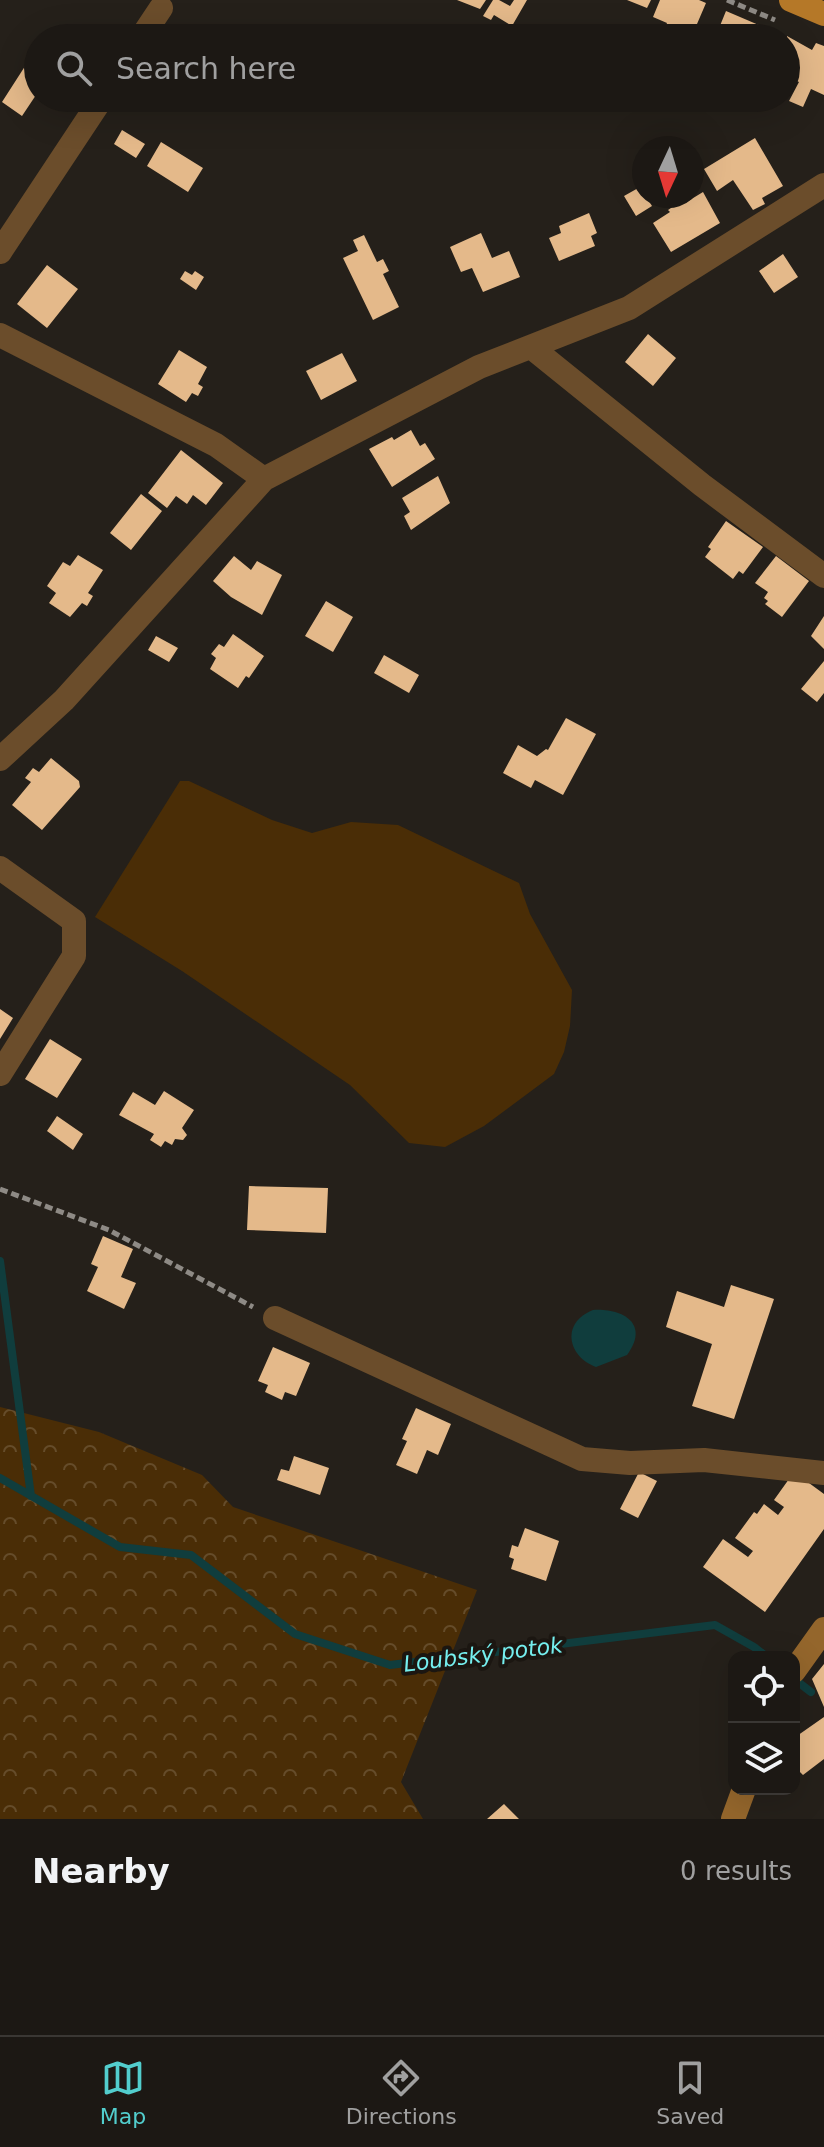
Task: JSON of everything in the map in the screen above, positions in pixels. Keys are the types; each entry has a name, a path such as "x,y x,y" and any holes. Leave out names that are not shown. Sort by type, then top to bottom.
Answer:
{"main road":[{"path":"791,0 824,14"}],"street":[{"path":"150,24 161,8"},
{"path":"0,252 93,112"},
{"path":"0,759 64,700 264,479 479,367 629,308 824,185"},
{"path":"0,335 216,445 264,479"},
{"path":"531,347 702,485 824,576"},
{"path":"0,868 74,921 74,956 0,1074"},
{"path":"275,1318 582,1459 630,1463 704,1460 824,1473"},
{"path":"800,1662 824,1629"},
{"path":"733,1819 742,1795"}],"path":[{"path":"0,1189 109,1230 275,1318"}],"green space":[{"path":"180,781 189,781 272,820 312,833 351,822 398,825 519,883 530,914 572,990 570,1026 564,1052 554,1074 484,1126 445,1147 409,1143 350,1085 182,971 95,917"},
{"path":"0,1407 99,1432 202,1475 233,1507 477,1590 401,1782 423,1819 0,1819"}],"water":[{"path":"593,1310 623,1315 630,1320 636,1335 627,1355 596,1367 579,1356 572,1340 576,1323"}],"building":[{"path":"457,0 486,0 480,9"},
{"path":"493,0 510,6 514,0 527,0 513,24 494,15 491,20 483,16"},
{"path":"627,0 651,0 647,8"},
{"path":"660,0 699,0 706,3 697,24 667,24 653,17"},
{"path":"726,11 757,24 721,24"},
{"path":"800,43 812,50 816,43 824,46 824,95 811,89 803,107 800,106"},
{"path":"24,68 25,112 22,116 2,102"},
{"path":"122,130 145,144 136,158 114,144"},
{"path":"755,138 783,186 762,198 765,204 753,210 733,180 717,191 704,169"},
{"path":"161,142 203,168 188,192 147,166"},
{"path":"632,192 632,208 649,208 636,216 624,196"},
{"path":"704,194 720,223 671,252 653,223 670,212 668,210 704,208"},
{"path":"589,213 597,233 591,236 595,246 559,261 549,238 561,233 559,226"},
{"path":"481,233 492,258 509,251 520,277 483,292 472,268 461,272 450,247"},
{"path":"364,235 377,262 383,259 389,271 383,274 399,307 373,320 343,258 358,251 353,240"},
{"path":"783,254 798,277 774,293 759,271"},
{"path":"47,265 78,289 47,328 17,304"},
{"path":"185,271 192,275 195,271 204,277 196,290 180,279"},
{"path":"648,334 676,358 653,386 625,362"},
{"path":"179,350 207,367 198,384 203,387 198,396 192,393 186,402 158,384"},
{"path":"342,353 357,381 321,400 306,371"},
{"path":"411,430 420,446 425,443 435,459 392,487 369,449"},
{"path":"181,450 223,483 206,505 193,495 187,504 176,496 167,508 148,493"},
{"path":"438,476 450,503 411,530 404,516 410,512 402,498"},
{"path":"141,494 162,511 131,550 110,533"},
{"path":"726,521 763,547 743,574 739,571 733,579 705,557 711,549 708,547"},
{"path":"78,555 103,570 88,593 93,596 87,606 82,603 70,617 49,603 56,593 47,586 63,562 70,566"},
{"path":"234,556 251,570 257,561 282,575 262,615 231,597 213,581"},
{"path":"776,556 809,581 782,617 765,604 768,601 764,598 768,592 755,583"},
{"path":"326,601 353,617 333,652 305,636"},
{"path":"824,616 824,649 811,636"},
{"path":"233,634 264,656 238,688 210,669 216,658 211,654 219,644 224,647"},
{"path":"156,636 178,648 169,662 148,650"},
{"path":"384,655 419,675 409,693 374,673"},
{"path":"824,661 824,693 817,702 801,689"},
{"path":"566,718 596,734 563,795 535,780 531,788 503,773 518,745 537,756 548,750"},
{"path":"51,758 79,781 80,787 42,830 12,805 31,782 25,778 33,768 39,772"},
{"path":"0,1009 13,1018 0,1039"},
{"path":"50,1039 82,1059 57,1098 25,1079"},
{"path":"164,1091 194,1110 182,1128 187,1135 183,1140 175,1139 172,1145 165,1141 161,1147 150,1140 154,1134 119,1115 133,1092 155,1105"},
{"path":"57,1116 83,1134 73,1150 47,1131"},
{"path":"249,1186 328,1188 326,1233 247,1230"},
{"path":"103,1236 133,1249 121,1277 136,1283 124,1309 87,1291 98,1267 91,1264"},
{"path":"731,1285 774,1299 734,1419 692,1406 712,1344 666,1327 677,1291 724,1307"},
{"path":"273,1347 310,1363 296,1396 285,1392 282,1400 265,1392 268,1385 258,1381"},
{"path":"416,1408 451,1424 438,1455 427,1450 417,1474 396,1465 407,1441 402,1439"},
{"path":"294,1456 329,1468 320,1495 277,1480 281,1469 289,1471"},
{"path":"639,1472 657,1481 638,1518 620,1509"},
{"path":"794,1472 824,1494 824,1529 765,1612 703,1567 723,1539 748,1557 753,1551 735,1538 754,1512 757,1514 764,1504 778,1515 784,1507 774,1500"},
{"path":"525,1528 559,1541 546,1581 511,1569 514,1559 509,1557 512,1545 518,1547"},
{"path":"824,1664 824,1707 812,1679"},
{"path":"824,1717 824,1759 803,1775 800,1772 800,1734"},
{"path":"504,1804 519,1819 487,1819"}],"waterway":[{"path":"0,1261 31,1496"},
{"name":"Loubský potok","path":"0,1478 120,1547 191,1555 295,1634 390,1665 715,1625 759,1651"},
{"name":"Loubský potok","path":"800,1684 811,1692"}]}
